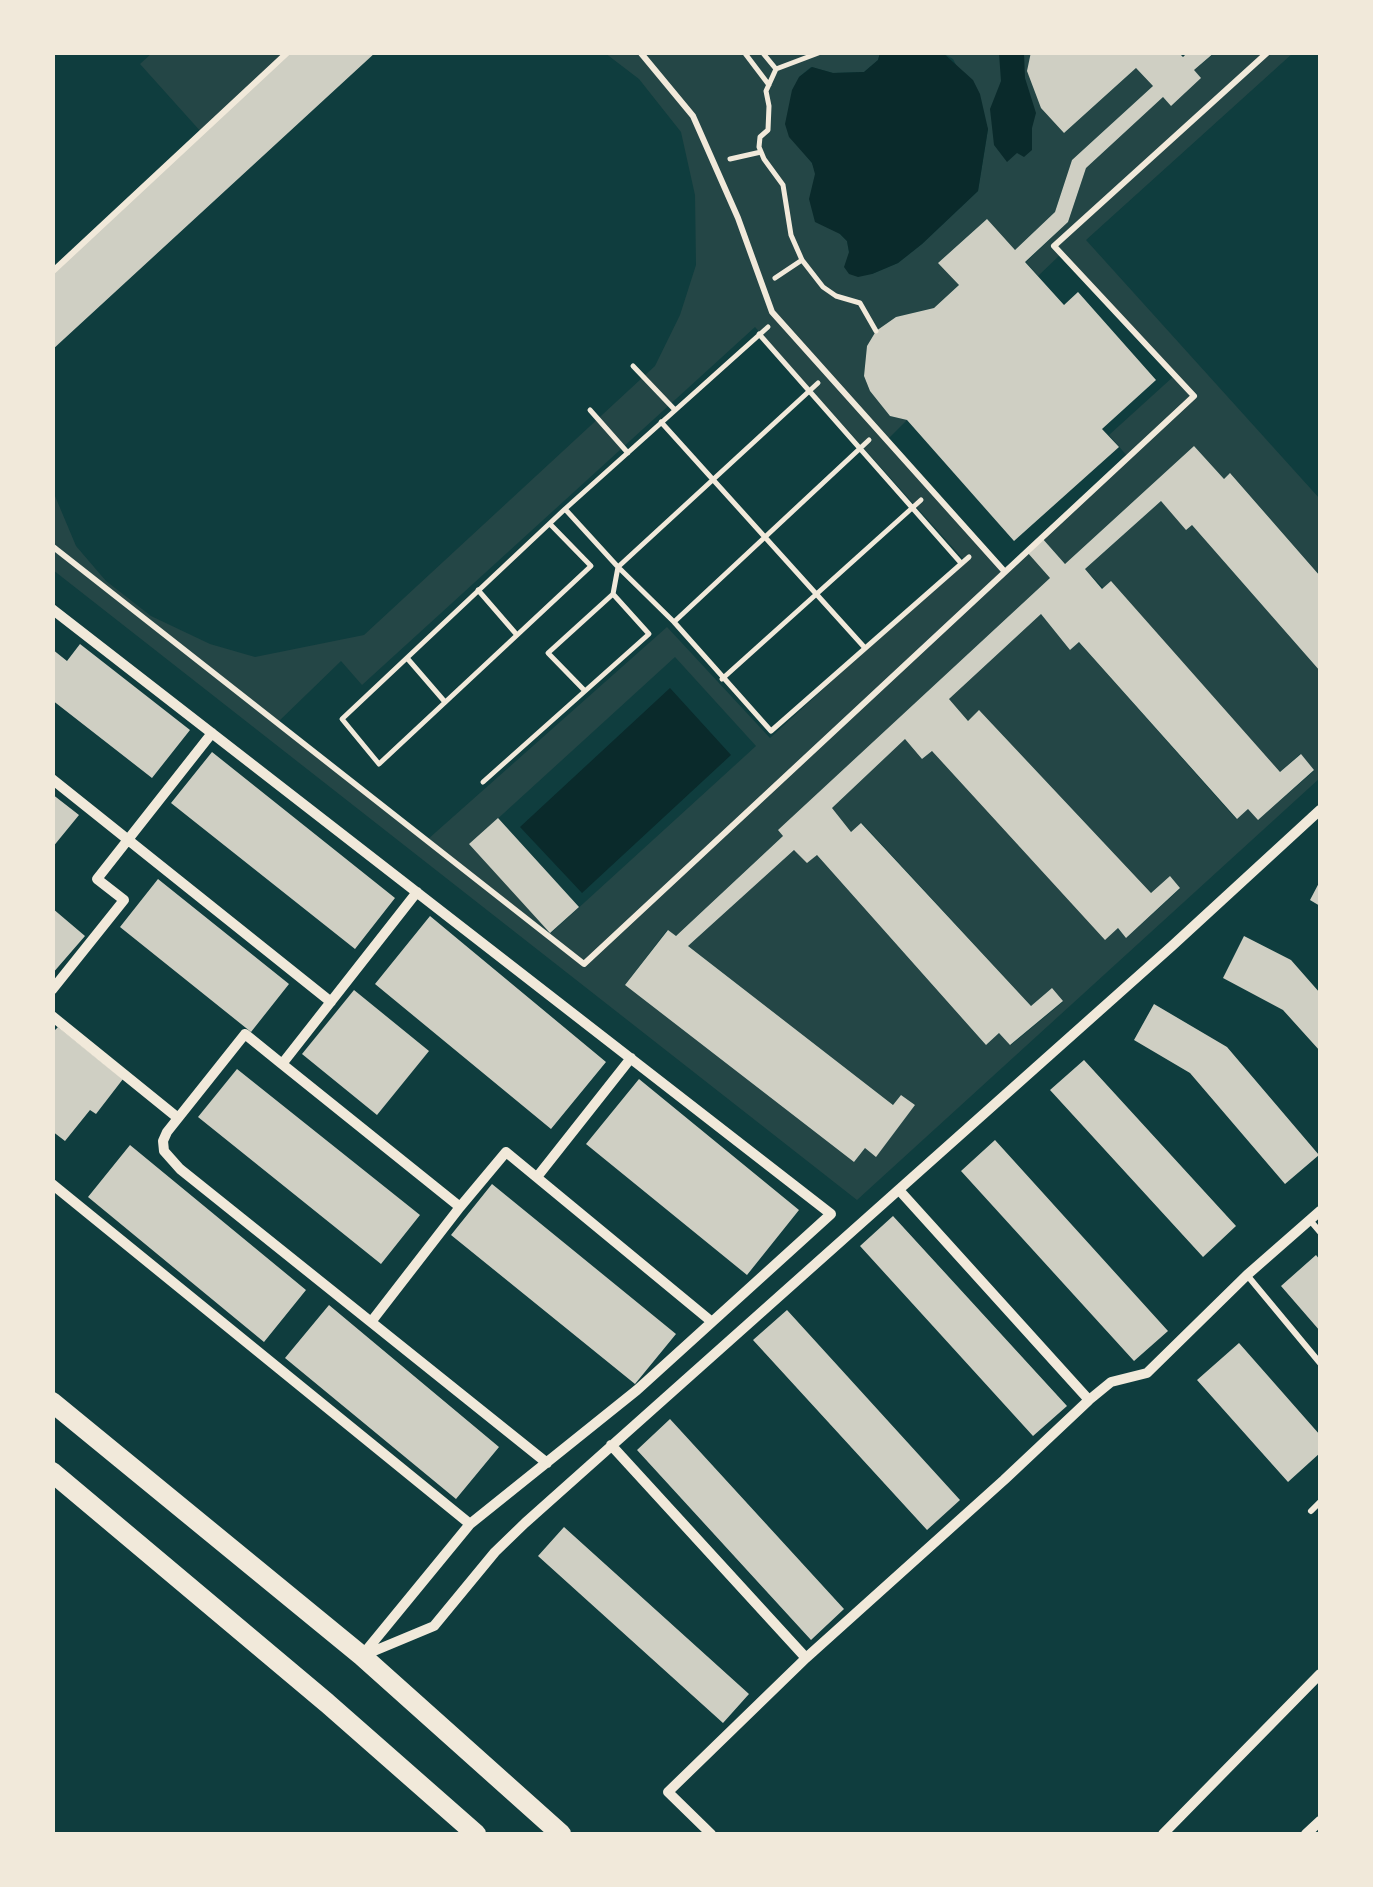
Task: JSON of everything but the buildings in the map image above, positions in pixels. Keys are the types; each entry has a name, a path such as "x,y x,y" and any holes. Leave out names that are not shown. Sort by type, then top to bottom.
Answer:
{"highway":[{"path":"52,1402 362,1656 561,1834"},
{"path":"52,1472 312,1690 476,1834"}],"street":[{"path":"52,609 831,1214 636,1390 470,1524 362,1656"},
{"path":"52,990 124,900 97,879 212,734"},
{"path":"52,779 331,1002"},
{"path":"362,1656 434,1626 495,1552 1320,810"},
{"path":"282,1064 418,892"},
{"path":"52,1016 178,1118"},
{"path":"460,1207 244,1034 163,1141 170,1161 547,1464"},
{"path":"536,1178 631,1058"},
{"path":"370,1322 506,1152 712,1322"},
{"path":"52,1184 470,1524"},
{"path":"900,1190 1089,1400"},
{"path":"711,1834 668,1792 806,1658 1089,1400 1111,1382 1147,1372 1320,1211"},
{"path":"612,1445 806,1658"},
{"path":"1163,1834 1320,1674"},
{"path":"1306,1834 1320,1821"}],"lane":[{"path":"52,272 288,52"},
{"path":"640,52 693,116 738,218 772,312 1005,572"},
{"path":"52,546 584,964 1194,396 1054,246 1268,52"},
{"path":"1309,1220 1320,1232"},
{"path":"1247,1275 1320,1362"},
{"path":"1311,1511 1320,1502"}],"path":[{"path":"744,52 769,85"},
{"path":"762,52 776,69"},
{"path":"820,52 776,69 766,91 768,130 760,138 761,152 783,186 791,235 802,260 823,287 836,296 860,302 876,331"},
{"path":"709,152 722,161 761,152"},
{"path":"762,284 802,260"},
{"path":"550,524 591,566 379,764 342,719 565,509 777,318"},
{"path":"759,334 961,564"},
{"path":"634,366 675,410"},
{"path":"585,691 548,653 613,594 618,567 828,374"},
{"path":"590,410 628,452"},
{"path":"661,422 865,648"},
{"path":"674,622 879,432"},
{"path":"722,678 932,490"},
{"path":"565,509 674,622 771,731 981,546"},
{"path":"478,590 517,635"},
{"path":"483,782 650,634 613,594"},
{"path":"407,658 445,702"}],"shaded area":[{"path":"152,53 288,53 202,133 140,64"},
{"path":"605,53 880,53 864,72 833,73 811,67 799,77 803,151 812,163 849,252 872,274 898,263 978,191 988,129 953,59 943,53 1031,53 1064,133 1136,68 1153,86 1072,160 1055,212 1015,250 986,220 939,262 959,285 934,308 896,317 876,331 867,346 864,376 870,391 890,416 907,420 887,440 1005,572 1027,552 1050,578 779,830 783,836 676,936 667,930 625,985 854,1162 865,1148 876,1156 915,1105 901,1095 893,1105 688,946 794,850 807,862 817,855 986,1045 999,1033 1011,1045 1063,1002 1052,988 1031,1006 862,823 851,832 832,808 905,739 922,759 932,751 1105,939 1118,928 1126,938 1180,889 1170,876 1151,893 980,711 968,721 949,699 1041,614 1070,650 1079,642 1236,819 1248,809 1259,819 1314,771 1300,754 1280,772 1085,569 1161,501 1192,525 1320,671 1320,778 857,1200 53,570 52,473 55,496 76,546 106,581 151,616 210,644 255,657 364,635 655,366 680,315 696,265 695,195 681,132 639,79","holes":["755,327 964,560 770,738 667,627 427,840 277,723 341,661 362,685","675,657 756,746 551,933 470,844"]},
{"path":"880,53 943,53 973,80 988,129 978,191 898,263 858,277 844,267 849,252 847,241 815,222 809,199 815,174 812,163 789,137 785,124 792,90 799,77 812,67 833,73 864,72"},
{"path":"999,53 1024,53 1025,78 1036,113 1032,150 1024,157 1017,153 1007,162 994,145 990,109 1001,81"},
{"path":"1215,53 1293,53 1086,240 1320,499 1320,576 1231,474 1224,479 1194,446 1065,564 1042,538 1128,457 1109,435 1174,376 1061,254 1038,276 1026,262 1068,222 1086,168 1163,97 1171,106 1194,70"},
{"path":"670,688 731,755 582,893 520,827"}]}
